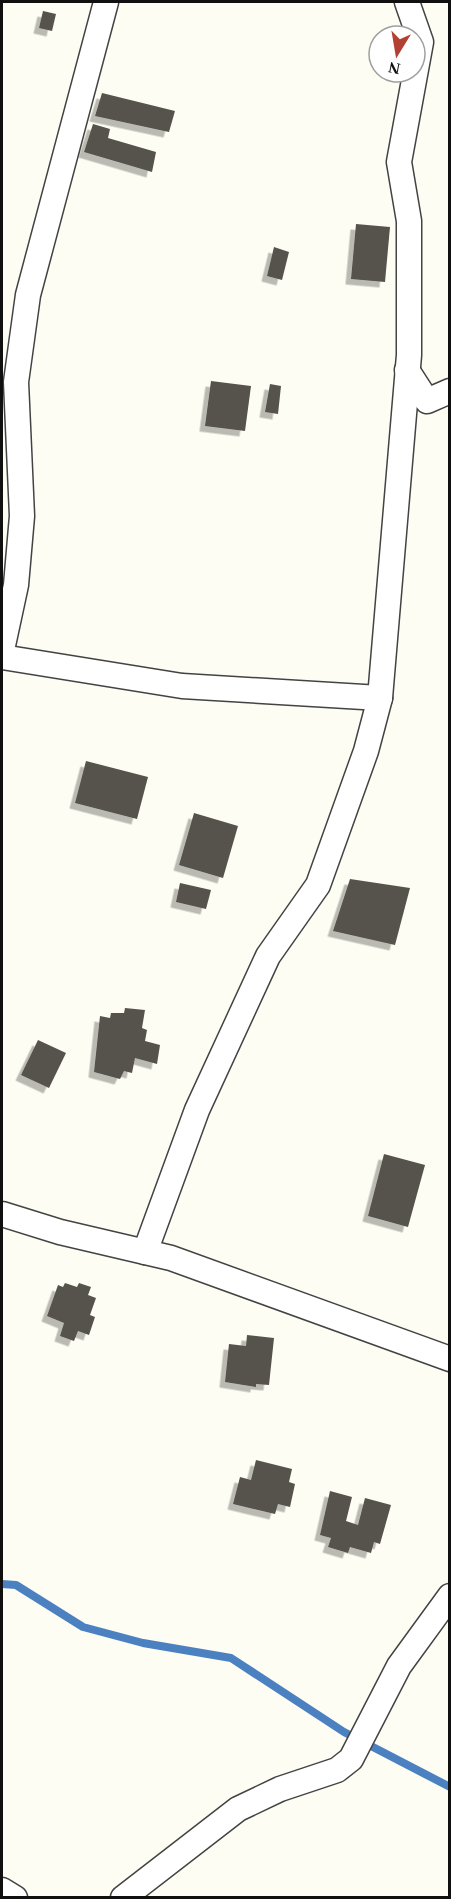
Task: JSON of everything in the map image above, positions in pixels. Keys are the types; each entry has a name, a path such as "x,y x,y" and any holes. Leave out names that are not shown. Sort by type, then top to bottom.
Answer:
{"street":[{"path":"2,650 16,585 22,516 16,381 28,295 106,2"},
{"path":"145,1252 197,1110 268,956 318,885 366,751 380,698 407,370 409,221 399,162 421,42 407,2"},
{"path":"407,370 427,401 450,391"},
{"path":"2,657 182,686 380,698"},
{"path":"2,1214 60,1232 171,1258 450,1359"},
{"path":"123,1898 238,1809 280,1789 337,1770 351,1759 399,1666 450,1596"},
{"path":"2,1890 15,1898"}],"building":[{"path":"43,11 56,14 52,31 39,28"},
{"path":"102,93 175,111 169,132 95,116"},
{"path":"93,124 110,129 108,138 156,152 152,172 84,152"},
{"path":"356,224 390,227 385,282 351,279"},
{"path":"274,247 289,252 282,280 267,276"},
{"path":"211,381 251,386 245,431 205,426"},
{"path":"270,384 281,386 278,414 265,412"},
{"path":"86,761 148,777 137,819 75,803"},
{"path":"194,813 238,826 223,878 179,865"},
{"path":"350,879 410,888 395,945 333,931"},
{"path":"180,883 211,890 206,909 176,902"},
{"path":"125,1008 145,1010 142,1028 147,1030 145,1041 160,1045 157,1064 135,1058 132,1073 124,1071 120,1079 94,1072 100,1016 110,1018 111,1013 124,1013"},
{"path":"38,1040 66,1053 49,1088 21,1075"},
{"path":"384,1154 425,1165 408,1227 368,1216"},
{"path":"65,1283 77,1287 79,1283 91,1287 88,1295 96,1298 90,1315 95,1317 89,1335 78,1331 74,1341 60,1336 64,1323 47,1316 58,1285 63,1287"},
{"path":"247,1335 274,1338 269,1385 256,1384 256,1387 225,1382 229,1344 246,1346"},
{"path":"256,1460 292,1469 289,1482 295,1484 290,1507 278,1504 275,1514 233,1504 240,1477 251,1480"},
{"path":"330,1491 352,1497 346,1521 358,1525 365,1498 391,1505 380,1544 374,1542 371,1553 350,1547 348,1553 328,1547 331,1538 320,1535"}],"waterway":[{"path":"2,1584 16,1585 83,1627 143,1643 231,1658 344,1732 450,1787"}]}
